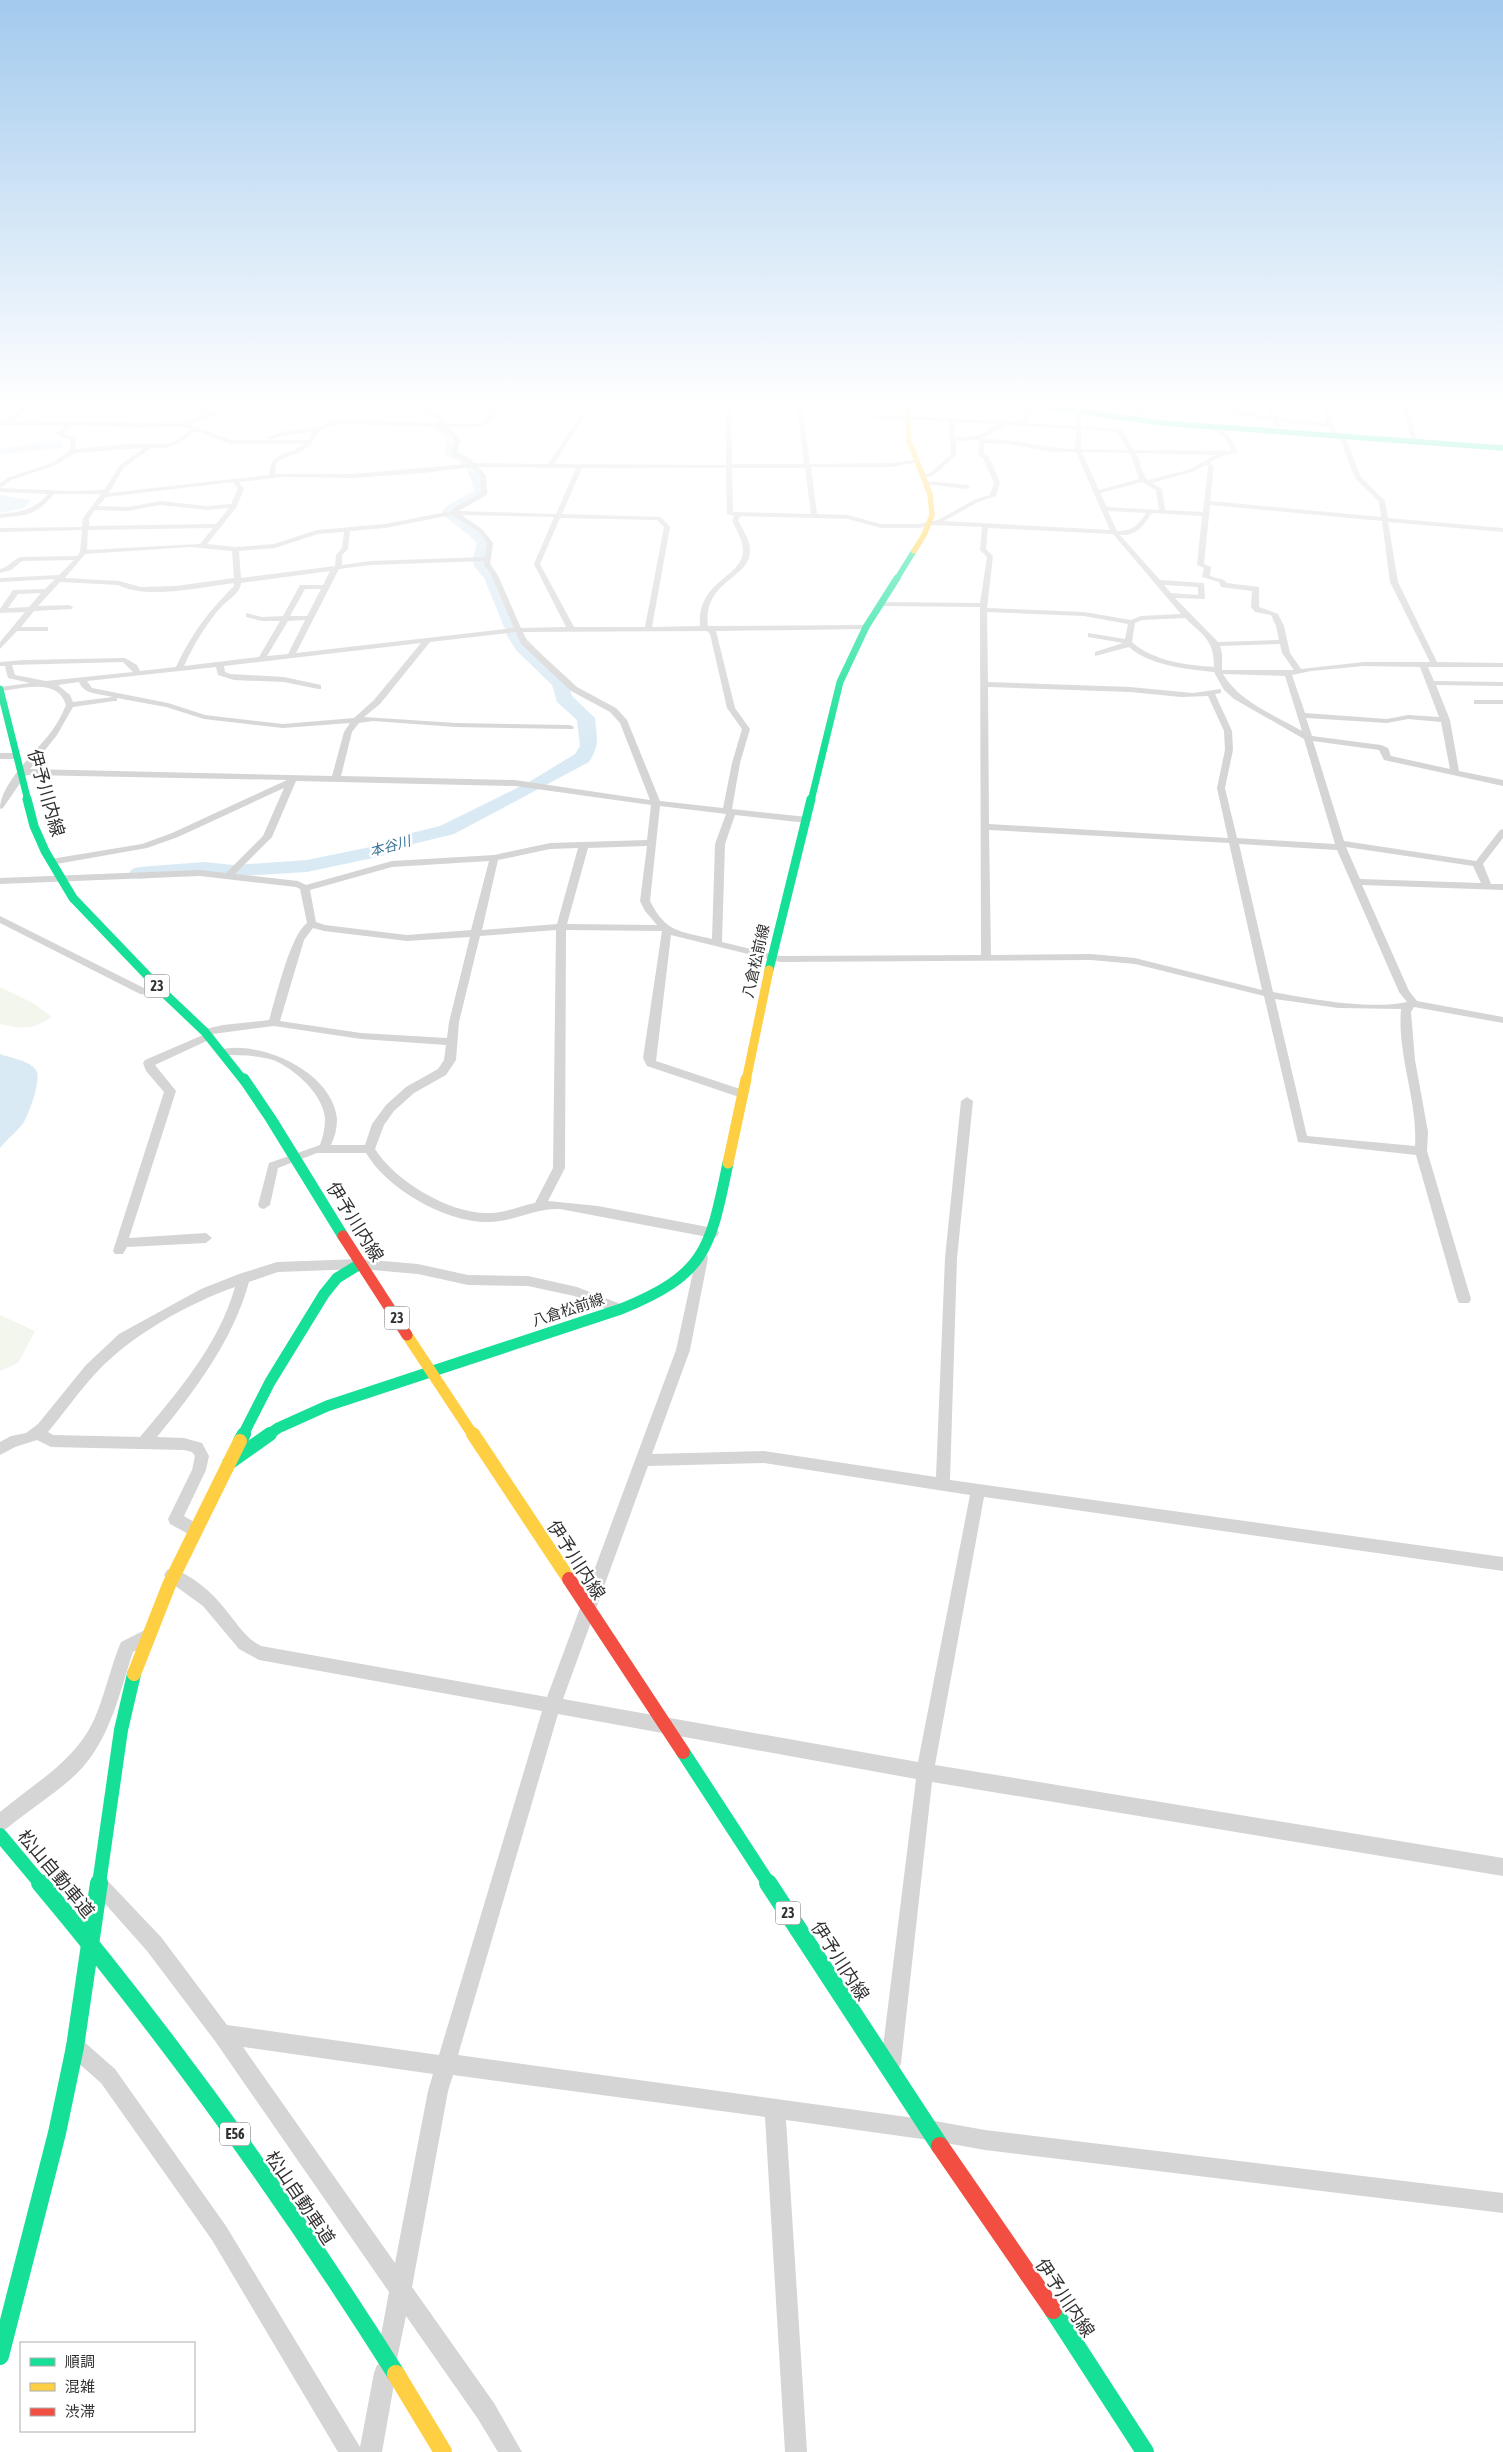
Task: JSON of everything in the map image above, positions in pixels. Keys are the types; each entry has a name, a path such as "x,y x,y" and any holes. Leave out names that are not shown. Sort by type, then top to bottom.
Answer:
{"main road":[{"name":"八倉松前線","path":"229,1463 252,1444 304,1414 348,1398 433,1372 508,1344 618,1309 666,1290 691,1270 702,1258 713,1233 772,957 840,682 866,627 930,523"},
{"name":"伊予川内線","path":"0,689 34,826 61,879 87,914 223,1052 272,1119 360,1264 666,1726 929,2130 1060,2320 1145,2452"},
{"path":"0,2356 57,2133 75,2047 121,1730 130,1687 147,1636 172,1575 270,1382 324,1294 337,1278 360,1264"},
{"name":"松山自動車道","path":"0,1835 152,2018 292,2214 443,2452"}],"street":[{"path":"0,647 47,591 81,555 86,519"},
{"path":"202,546 224,519"},
{"path":"0,571 9,570 15,562 21,559 202,546 235,549 281,545 310,534 385,526 419,519"},
{"path":"463,519 481,531 490,542 486,559 487,564 494,574 518,630 532,650 574,689 620,716 656,803 645,901 665,930 649,1058 651,1063 742,1094"},
{"path":"556,519 537,564 571,629"},
{"path":"648,629 667,527 661,519"},
{"path":"717,943 720,844 729,812 736,763 746,729 731,708 714,633 707,628 703,613 707,599 723,580 745,561 748,548 735,519"},
{"path":"857,519 882,526 909,526 942,519"},
{"path":"1109,519 1115,533 1154,579 1187,616 1208,634 1215,644 1217,671 1227,688 1237,697 1308,738 1381,748 1385,750 1387,758 1503,783"},
{"path":"930,523 1115,533 1133,532 1146,519"},
{"path":"1205,519 1200,565 1208,567 1206,577 1222,581 1224,586 1256,589 1255,607 1258,610 1274,614 1286,653 1298,670"},
{"path":"1385,519 1394,582 1434,663"},
{"path":"1390,519 1503,530"},
{"path":"0,530 219,526"},
{"path":"986,527 983,550 990,556 983,607 986,956"},
{"path":"291,656 325,587 339,566 339,555 344,549 348,530"},
{"path":"179,668 194,637 219,605 238,586 235,549"},
{"path":"0,580 61,578 119,583 125,587 138,589 199,586 383,562 486,559"},
{"path":"1154,579 1174,576"},
{"path":"1154,579 1201,585 1202,597 1168,595"},
{"path":"262,659 303,587 325,587"},
{"path":"1,611 16,592 47,591"},
{"path":"881,604 983,607 1095,629 1129,643 1137,650 1153,657 1217,671 1287,674 1298,670 1364,664 1434,663 1503,665"},
{"path":"1,611 70,608"},
{"path":"249,615 262,619 309,618"},
{"path":"1095,629 1132,622 1141,618 1187,616"},
{"path":"1129,643 1132,622"},
{"path":"0,689 518,630 866,627"},
{"path":"17,629 45,628"},
{"path":"336,779 348,732 356,721 377,702 428,640"},
{"path":"1215,644 1284,642"},
{"path":"1098,654 1129,643"},
{"path":"0,806 21,774 32,763 60,725 70,705 66,693 45,684 14,678 4,664 125,660 134,667 138,674"},
{"path":"1422,663 1446,720 1455,773"},
{"path":"220,664 224,675 241,678 279,678 318,686"},
{"path":"1484,665 1503,678"},
{"path":"1287,674 1291,680 1302,715 1340,846 1410,1004 1409,1060 1422,1132 1421,1152 1464,1299"},
{"path":"82,680 85,687 90,690 168,705 204,718 257,724 300,726 378,720 466,725 570,727"},
{"path":"1432,683 1503,684"},
{"path":"983,684 1118,690 1139,688 1180,694 1211,694 1227,688"},
{"path":"1211,694 1228,730 1228,750 1221,788 1302,1139 1421,1152"},
{"path":"70,705 128,698"},
{"path":"1477,702 1503,702"},
{"path":"1302,715 1387,721 1408,717 1446,720"},
{"path":"0,756 17,756"},
{"path":"21,774 28,772 292,780 336,779 515,783 656,803 807,820"},
{"path":"51,862 144,846 175,834 292,780"},
{"path":"228,876 267,837 292,780"},
{"path":"986,827 1233,842 1360,845 1478,864"},
{"path":"1487,886 1478,868 1478,864 1503,832"},
{"path":"0,881 200,874 298,884 305,888 392,864 494,858 531,848 584,844 652,843"},
{"path":"540,1206 559,1168 561,927 584,844"},
{"path":"494,858 454,1022 447,1067 410,1090 390,1108 378,1124 370,1149 381,1168 439,1208 477,1218 490,1218 540,1206 570,1207 713,1233"},
{"path":"1355,882 1503,887"},
{"path":"305,888 308,917 312,924 324,928 407,938 561,927 665,930 772,957 846,959 986,956 1112,958 1135,961 1268,993 1337,1004 1410,1004 1503,1020"},
{"path":"0,919 144,992 165,994"},
{"path":"274,1023 299,940 305,929 312,924"},
{"path":"206,1238 121,1247 170,1091 150,1068 149,1063 223,1028 274,1023 360,1036 452,1042"},
{"path":"223,1052 240,1051 277,1058 299,1071 317,1088 324,1096 331,1120 328,1139 324,1149"},
{"path":"943,1484 951,1258 966,1101"},
{"path":"264,1204 273,1166 307,1152 324,1149 370,1149"},
{"path":"371,2452 428,2140 447,2065 552,1706 683,1350 702,1258"},
{"path":"4,1444 30,1438 36,1433 58,1411 100,1359 124,1338 177,1307 244,1277 277,1267 360,1264 418,1269 468,1280 528,1281 577,1292 618,1309"},
{"path":"143,1444 172,1408 208,1357 235,1309 244,1277"},
{"path":"36,1433 51,1442 197,1447 202,1456 199,1470 175,1519 194,1530"},
{"path":"642,1460 764,1457 978,1490 1503,1564"},
{"path":"890,2070 925,1772 978,1490"},
{"path":"172,1575 194,1588 224,1619 247,1648 259,1653 925,1772 1503,1867"},
{"path":"0,1823 64,1772 85,1751 101,1723 127,1647 147,1636"},
{"path":"99,1884 154,1944 222,2034 401,2287 486,2410 511,2452"},
{"path":"222,2034 428,2064 929,2130 985,2140 1503,2203"},
{"path":"75,2047 108,2076 219,2233 350,2452"},
{"path":"775,2109 796,2452"}],"shaded area":[{"path":"0,987 33,1003 52,1017 39,1024 27,1027 0,1024"},
{"path":"0,1054 29,1064 36,1070 37,1081 34,1096 24,1122 0,1148"},
{"path":"0,1315 35,1331 18,1363 0,1371"}],"waterway":[{"name":"本谷川","path":"458,519 472,528 485,542 481,558"},
{"name":"本谷川","path":"481,561 482,566 491,577 512,627"},
{"name":"本谷川","path":"514,634 522,646 561,684 563,698 586,718 589,746 582,758 538,783"},
{"name":"本谷川","path":"240,870 307,866 375,852 406,840 447,830 531,787"},
{"name":"本谷川","path":"139,873 204,868 227,870"}],"traffic: fast":[{"path":"769,970 840,682 866,627 914,551"},
{"path":"0,689 34,826 45,851 73,898 165,994 205,1032 233,1064 271,1119 343,1236"},
{"path":"229,1463 278,1428 327,1406 621,1309 672,1285 689,1271 701,1256 716,1217 728,1163"},
{"path":"240,1441 270,1382 324,1294 337,1278 360,1264"},
{"path":"0,2356 57,2133 75,2047 121,1730 134,1674"},
{"path":"683,1752 940,2146"},
{"path":"0,1835 107,1964 258,2165 351,2303 396,2374"},
{"path":"1053,2310 1145,2452"}],"traffic: slow":[{"path":"914,551 924,535 930,519"},
{"path":"728,1163 769,970"},
{"path":"407,1335 569,1579"},
{"path":"134,1674 169,1585 240,1441"},
{"path":"396,2374 443,2452"}],"traffic: jam":[{"path":"343,1236 407,1335"},
{"path":"569,1579 683,1752"},
{"path":"940,2146 1053,2310"}]}
